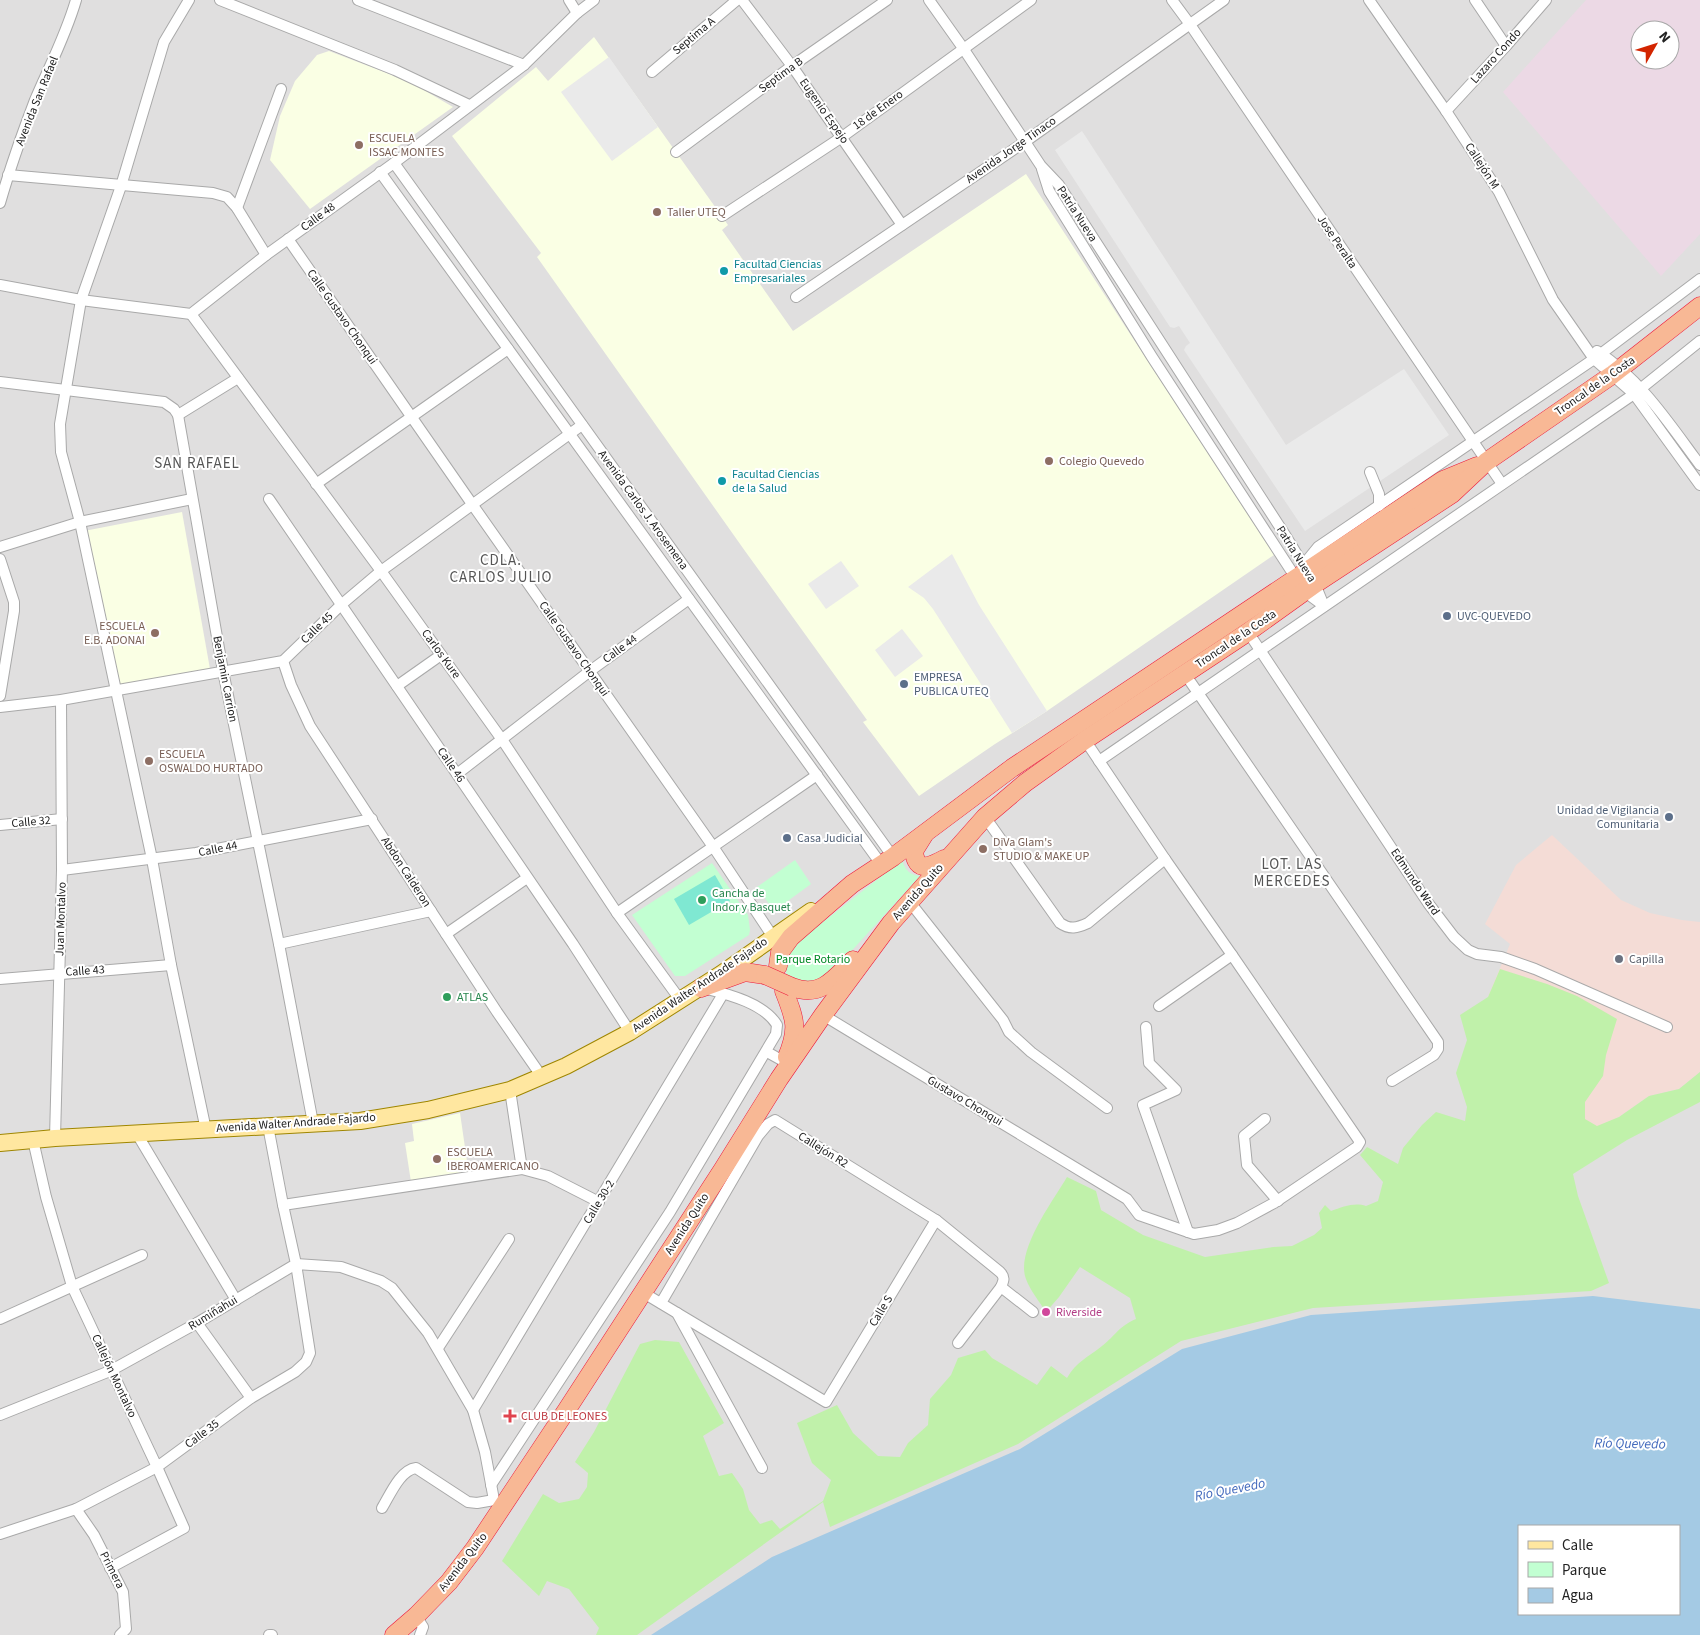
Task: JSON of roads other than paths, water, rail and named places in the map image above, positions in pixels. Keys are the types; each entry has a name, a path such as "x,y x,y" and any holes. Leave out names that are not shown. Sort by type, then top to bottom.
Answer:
{"highway":[{"name":"Troncal de la Costa","path":"981,790 1306,582 1452,494 1486,462 1617,372 1700,306"},
{"name":"Troncal de la Costa","path":"985,817 1025,783 1085,740 1248,632 1306,582"},
{"name":"Avenida Walter Andrade Fajardo","path":"852,884 887,861 981,790"},
{"name":"Avenida Quito","path":"394,1635 416,1616 454,1575 475,1548 499,1503 723,1169 782,1071 891,923 985,817"},
{"path":"929,830 914,851 914,857 917,862 922,866 931,866 951,855"},
{"path":"771,970 780,952 791,937 852,884"},
{"path":"788,989 819,989 826,986 891,923"},
{"path":"702,988 745,972 771,970"},
{"path":"771,970 788,989 795,1025 795,1037 782,1071"}],"main road":[{"name":"Avenida Walter Andrade Fajardo","path":"0,1144 55,1138 360,1120 418,1111 510,1090 542,1077 630,1032 702,988 852,884"}],"street":[{"name":"Avenida San Rafael","path":"0,203 35,100 69,25 76,0"},
{"path":"189,0 164,42 121,186 81,300 64,391 60,424 61,452 80,522 152,859 171,965 206,1130"},
{"path":"220,0 396,70 469,105"},
{"path":"358,0 524,65"},
{"path":"569,0 577,13"},
{"name":"Calle 48","path":"191,314 266,255 394,163 524,65 577,13 594,0"},
{"name":"Septima A","path":"652,72 737,0"},
{"name":"Eugenio Espejo","path":"742,0 792,66 902,225"},
{"name":"Septima B","path":"676,152 792,66 887,0"},
{"name":"Patria Nueva","path":"929,0 1026,141 1041,166 1059,185 1306,582"},
{"name":"18 de Enero","path":"722,216 842,137 1031,0"},
{"name":"Jose Peralta","path":"1172,0 1190,23 1502,484"},
{"name":"Avenida Jorge Tinaco","path":"796,297 1026,141 1224,0"},
{"name":"Callejón M","path":"1369,0 1446,111 1499,192 1547,291 1581,340 1637,391"},
{"path":"1475,0 1506,46"},
{"name":"Lazaro Condo","path":"1446,111 1546,0"},
{"path":"237,208 281,89"},
{"name":"Avenida Carlos J. Arosemena","path":"394,163 582,425 887,861"},
{"name":"Patria Nueva","path":"1041,166 1049,191 1152,357 1324,606"},
{"name":"Avenida Carlos J. Arosemena","path":"380,172 817,776 887,861"},
{"path":"8,175 213,193 227,197 237,208 266,255"},
{"name":"Calle Gustavo Chonqui","path":"288,239 714,848 773,937"},
{"path":"1306,582 1309,558 1318,546 1598,356 1700,279"},
{"path":"0,285 81,300 191,314"},
{"name":"Carlos Kure","path":"191,314 440,654 502,741 618,913 681,1001"},
{"path":"1099,761 1637,391 1700,341"},
{"path":"316,484 508,349"},
{"path":"0,382 164,402 174,409 178,415 238,378"},
{"path":"1637,391 1696,450 1700,465"},
{"path":"1637,391 1682,461 1700,485"},
{"name":"Benjamin Carrion","path":"178,415 223,671 279,944 313,1123"},
{"name":"Calle 45","path":"283,661 342,604 381,572 582,425"},
{"path":"1682,461 1696,450"},
{"path":"1379,506 1379,494 1370,472 1385,488 1398,492"},
{"path":"0,548 80,522 192,499"},
{"name":"Calle 46","path":"269,499 458,774 630,1032"},
{"path":"0,559 14,602 14,611 0,696"},
{"name":"Calle 44","path":"458,774 590,671 689,599"},
{"name":"Edmundo Ward","path":"1248,632 1428,903 1454,937 1468,950 1477,954 1501,957 1535,969 1667,1027"},
{"path":"397,686 440,654"},
{"path":"0,706 61,700 283,661"},
{"name":"Abdon Calderon","path":"283,661 291,685 310,726 542,1077"},
{"path":"1185,674 1438,1042 1438,1049 1434,1055 1392,1081"},
{"name":"Juan Montalvo","path":"55,1138 62,870 61,700"},
{"path":"1085,740 1360,1142 1357,1147 1278,1201 1237,1223 1218,1230 1194,1234 1188,1232 1142,1105 1176,1090 1149,1063 1146,1027"},
{"path":"618,913 817,776"},
{"path":"985,817 1060,923 1067,928 1077,928 1088,922 1165,859"},
{"name":"Calle 44","path":"62,870 196,853 372,819"},
{"name":"Calle 32","path":"0,825 62,820"},
{"path":"446,934 527,878"},
{"path":"910,901 1003,1020 1009,1032 1031,1052 1107,1108"},
{"path":"279,944 431,911"},
{"path":"1159,1006 1232,956"},
{"name":"Calle 43","path":"0,979 171,965"},
{"path":"491,1485 670,1212 767,1052 778,1029 775,1021 752,1005 702,988"},
{"name":"Calle 30-2","path":"474,1410 723,994"},
{"name":"Gustavo Chonqui","path":"823,1015 1107,1186 1127,1199 1138,1215 1188,1232"},
{"path":"767,1052 782,1071"},
{"path":"510,1090 522,1169"},
{"path":"1265,1119 1244,1136 1247,1165 1278,1201"},
{"name":"Callejón R2","path":"661,1303 758,1136 772,1120 775,1120 936,1220 1000,1272 1004,1281 1001,1287"},
{"path":"268,1126 296,1264 340,1267 392,1288 428,1333 474,1410 491,1485 499,1503 477,1504 468,1502 416,1468 410,1469 403,1474 382,1508"},
{"path":"138,1134 236,1300"},
{"name":"Callejón Montalvo","path":"33,1140 46,1198 72,1286 184,1528 110,1568"},
{"path":"283,1205 522,1169 548,1176 599,1202"},
{"name":"Calle S","path":"677,1313 826,1402 936,1220"},
{"path":"438,1348 509,1239"},
{"path":"0,1319 142,1256"},
{"name":"Rumiñahui","path":"0,1415 110,1371 197,1324 296,1264"},
{"name":"Calle 35","path":"0,1534 76,1509 157,1467 250,1398 295,1372 306,1362 310,1353 296,1264"},
{"path":"958,1343 1001,1287 1033,1312"},
{"path":"642,1292 677,1313 762,1468"},
{"path":"197,1324 250,1398"},
{"name":"Primera","path":"76,1509 94,1535 123,1592 126,1629 120,1635"},
{"path":"416,1616 423,1627 420,1635"}],"water":[{"name":"Río Quevedo","path":"1593,1296 1700,1309 1700,1635 651,1635 772,1557 1020,1449 1182,1349 1311,1315"}],"place":[{"name":"ESCUELA ISSAC MONTES","path":"359,145"},
{"name":"Taller UTEQ","path":"657,212"},
{"name":"Facultad Ciencias Empresariales","path":"724,271"},
{"name":"Colegio Quevedo","path":"1049,461"},
{"name":"Facultad Ciencias de la Salud","path":"722,481"},
{"name":"UVC-QUEVEDO","path":"1447,616"},
{"name":"ESCUELA E.B. ADONAI","path":"155,633"},
{"name":"EMPRESA PUBLICA UTEQ","path":"904,684"},
{"name":"ESCUELA OSWALDO HURTADO","path":"149,761"},
{"name":"Unidad de Vigilancia Comunitaria","path":"1669,817"},
{"name":"Casa Judicial","path":"787,838"},
{"name":"DiVa Glam's STUDIO & MAKE UP","path":"983,849"},
{"name":"Cancha de Indor y Basquet","path":"702,900"},
{"name":"Capilla","path":"1619,959"},
{"name":"ATLAS","path":"447,997"},
{"name":"ESCUELA IBEROAMERICANO","path":"437,1159"},
{"name":"Riverside","path":"1046,1312"},
{"name":"CLUB DE LEONES","path":"510,1416"}],"district":[{"name":"SAN RAFAEL","path":"197,463"},
{"name":"CDLA. CARLOS JULIO","path":"501,568"},
{"name":"LOT. LAS MERCEDES","path":"1292,872"}],"park label":[{"name":"Parque Rotario","path":"813,959"}]}
